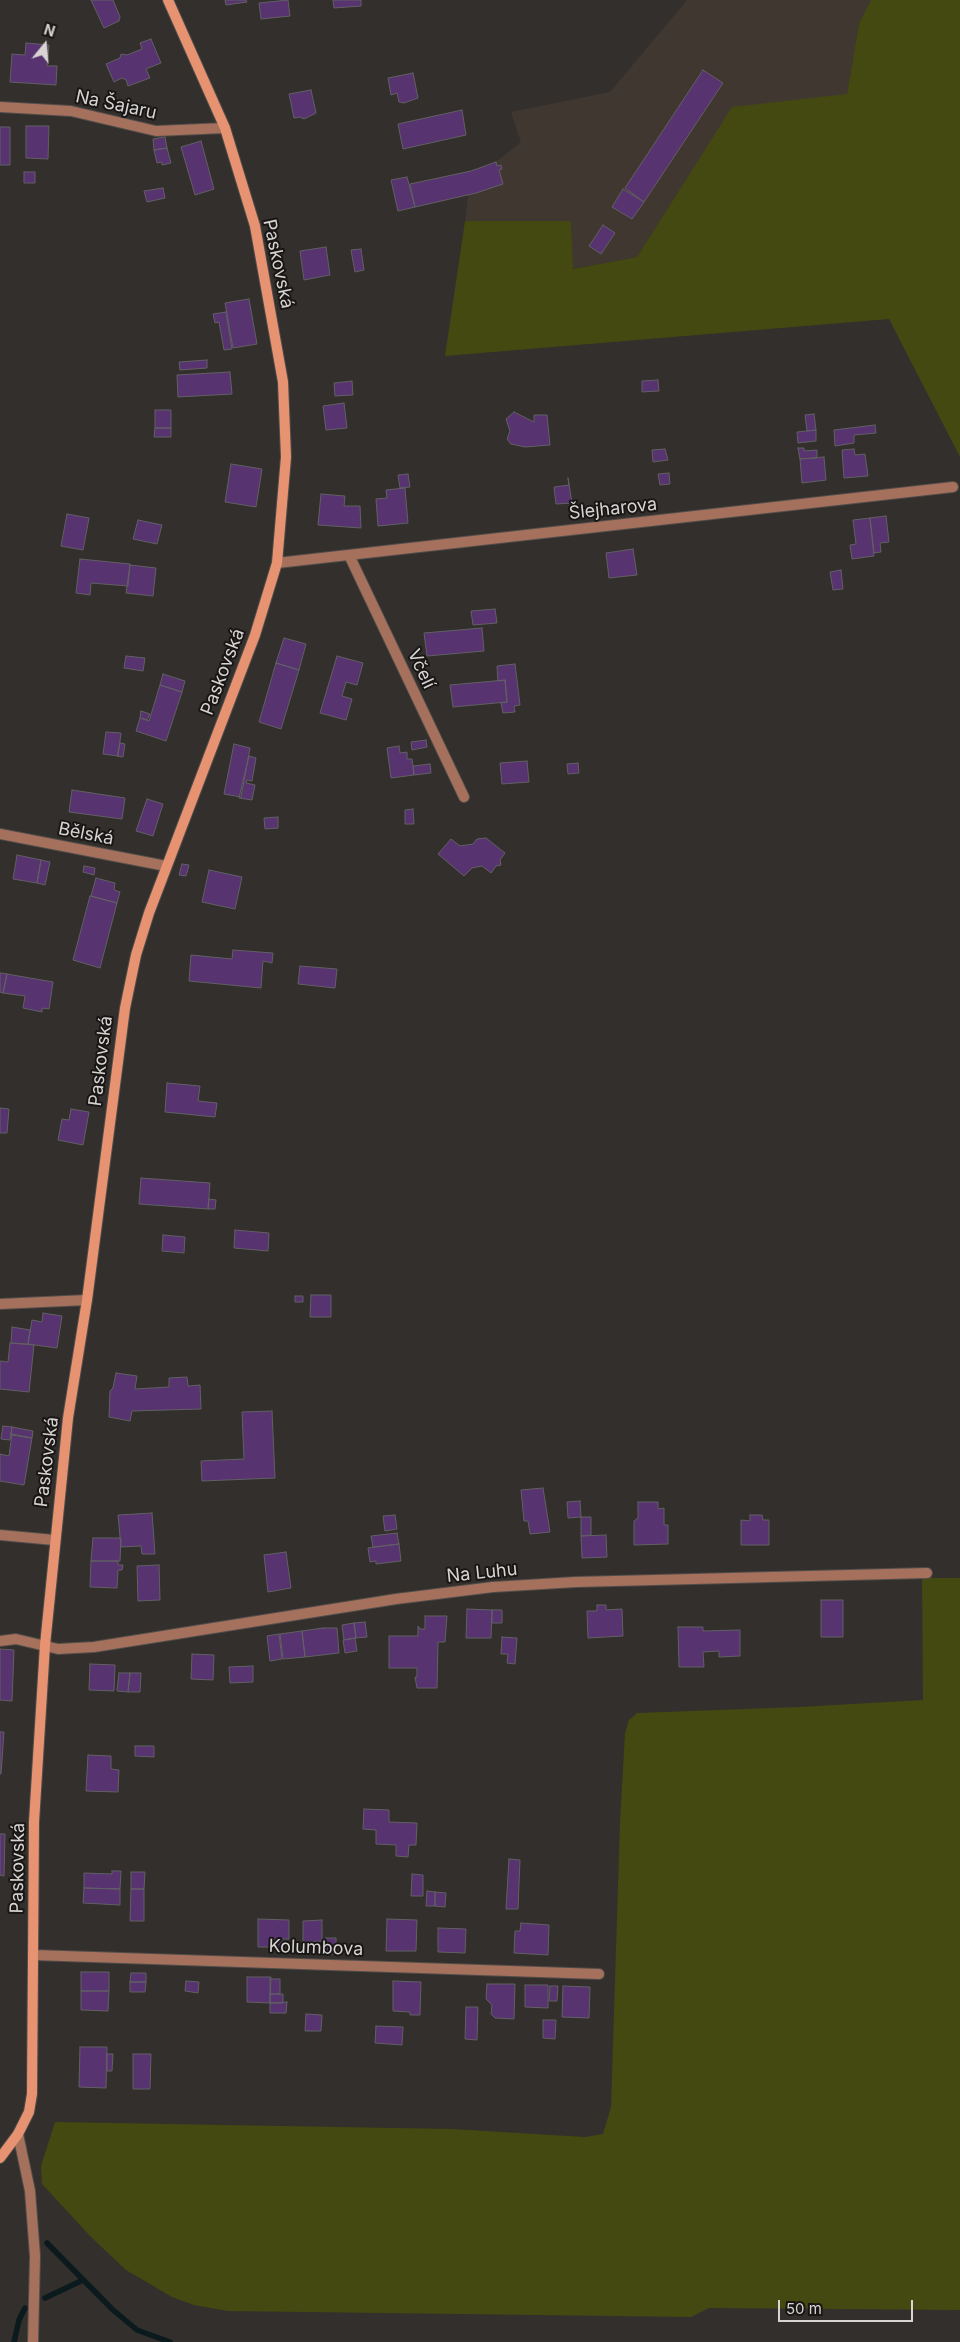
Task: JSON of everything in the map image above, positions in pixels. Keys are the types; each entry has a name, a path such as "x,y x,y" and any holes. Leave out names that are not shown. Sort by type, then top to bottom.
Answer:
{"street":[{"name":"Paskovská","path":"0,2158 18,2134 29,2112 32,2094 34,1822 45,1645 54,1540 68,1418 87,1300 125,1008 136,955 166,866 255,635 277,563 286,457 283,382 255,226 225,128 168,0"},
{"name":"Na Šajaru","path":"0,107 71,111 156,132 225,128"},
{"name":"Šlejharova","path":"277,563 952,487"},
{"name":"Včelí","path":"349,555 464,797"},
{"name":"Bělská","path":"0,834 166,866"},
{"path":"0,1304 87,1300"},
{"path":"0,1535 54,1540"},
{"name":"Na Luhu","path":"0,1641 16,1639 58,1649 94,1646 350,1606 493,1587 576,1582 927,1573"},
{"name":"Kolumbova","path":"33,1955 599,1974"},
{"path":"18,2134 30,2191 34,2244 33,2342"}],"shaded area":[{"path":"687,0 871,0 859,23 847,95 732,108 637,257 572,269 571,221 465,221 471,171 496,162 521,142 511,112 610,92"}],"green space":[{"path":"871,0 960,0 960,457 889,319 445,356 465,221 571,221 573,269 637,257 732,107 847,94 859,23"},
{"path":"922,1578 960,1578 960,2310 709,2308 691,2317 228,2311 194,2305 172,2297 126,2270 91,2237 42,2184 41,2166 55,2122 452,2129 585,2137 603,2134 611,2107 620,1822 625,1733 629,1720 637,1713 923,1700"}],"building":[{"path":"91,0 113,0 120,17 119,21 104,28"},
{"path":"225,0 246,0 247,2 226,5"},
{"path":"288,0 290,16 261,19 259,3"},
{"path":"333,0 361,0 361,6 334,8"},
{"path":"151,39 161,63 146,69 150,78 128,86 126,80 122,78 114,82 106,64 120,58 121,54 127,55 142,49 140,43"},
{"path":"26,43 49,45 47,66 57,66 56,85 10,82 12,54 25,55"},
{"path":"703,70 723,83 644,202 625,188"},
{"path":"413,73 418,98 404,103 399,102 397,93 391,95 388,78"},
{"path":"311,90 316,113 304,119 300,117 294,118 289,94"},
{"path":"462,110 466,135 403,149 398,124"},
{"path":"26,126 49,126 48,159 26,158"},
{"path":"0,127 10,127 10,165 0,165"},
{"path":"165,137 167,148 154,150 153,139"},
{"path":"201,141 214,189 195,195 181,147"},
{"path":"167,148 171,163 162,165 162,162 157,163 154,150"},
{"path":"496,162 497,166 501,165 502,169 499,170 503,184 476,193 415,207 410,184 471,171"},
{"path":"24,172 35,172 35,183 24,183"},
{"path":"407,177 415,207 398,211 391,180"},
{"path":"163,188 165,198 147,202 144,191"},
{"path":"623,189 644,202 632,219 612,207"},
{"path":"603,225 615,233 601,254 589,246"},
{"path":"326,247 330,275 304,280 300,251"},
{"path":"361,249 364,270 355,272 351,250"},
{"path":"249,299 257,344 233,348 225,303"},
{"path":"226,312 232,349 224,350 219,322 215,323 213,314"},
{"path":"207,360 207,368 180,370 179,362"},
{"path":"230,372 232,394 178,397 177,375"},
{"path":"658,380 659,391 642,392 642,381"},
{"path":"352,381 353,395 335,396 334,383"},
{"path":"344,403 347,428 326,430 323,406"},
{"path":"155,410 171,410 171,428 155,428"},
{"path":"514,412 534,422 534,415 547,415 550,445 525,447 511,444 507,439 510,431 506,419"},
{"path":"814,414 816,430 807,431 805,415"},
{"path":"875,425 876,433 854,435 854,443 835,446 834,430"},
{"path":"155,428 171,428 171,437 154,437"},
{"path":"816,430 816,441 798,443 797,432"},
{"path":"798,448 804,448 804,451 817,450 817,458 800,459"},
{"path":"665,449 668,460 653,462 652,450"},
{"path":"854,449 855,455 865,454 868,476 844,478 842,450"},
{"path":"824,457 826,480 802,483 800,459"},
{"path":"231,464 262,469 256,507 225,502"},
{"path":"669,473 670,484 660,485 658,474"},
{"path":"408,474 410,487 400,488 398,475"},
{"path":"568,478 572,503 556,504 554,487 569,485"},
{"path":"405,488 408,523 378,526 376,499 387,498 386,490"},
{"path":"321,494 345,496 344,506 360,506 361,528 318,525"},
{"path":"67,514 89,518 83,550 61,546"},
{"path":"886,516 889,542 880,543 881,552 874,553 870,518"},
{"path":"870,518 874,556 852,559 850,545 856,544 853,520"},
{"path":"138,520 162,525 157,544 133,539"},
{"path":"633,549 637,575 609,578 606,553"},
{"path":"80,559 130,564 128,586 91,583 90,595 76,593"},
{"path":"130,565 156,568 153,596 126,593"},
{"path":"841,570 843,589 833,590 830,572"},
{"path":"495,609 497,623 473,625 471,611"},
{"path":"482,628 484,651 427,656 424,633"},
{"path":"284,638 306,644 299,670 276,663"},
{"path":"126,656 145,658 143,671 124,668"},
{"path":"337,656 363,663 357,685 346,682 342,696 352,699 346,720 320,713"},
{"path":"276,663 299,670 281,729 259,722"},
{"path":"515,664 520,705 514,706 515,712 503,713 501,703 507,702 505,680 498,681 497,666"},
{"path":"163,674 185,681 182,692 160,685"},
{"path":"505,680 507,702 453,707 450,685"},
{"path":"160,685 182,692 166,741 136,731 140,718 149,721"},
{"path":"141,711 150,714 147,720 140,718"},
{"path":"106,732 121,733 118,756 103,754"},
{"path":"426,740 427,747 412,750 411,742"},
{"path":"120,743 125,744 123,757 117,756"},
{"path":"234,744 250,748 241,797 224,794"},
{"path":"399,746 400,753 407,752 407,759 412,759 414,775 391,778 387,748"},
{"path":"249,756 256,758 252,781 247,780 246,783 255,785 252,800 239,798"},
{"path":"527,761 529,782 502,784 500,763"},
{"path":"578,763 579,773 568,774 567,764"},
{"path":"430,764 431,773 414,775 413,766"},
{"path":"72,790 125,798 122,819 69,812"},
{"path":"147,799 163,804 153,836 136,831"},
{"path":"413,809 414,824 405,824 405,810"},
{"path":"278,817 278,828 265,829 264,818"},
{"path":"486,838 505,853 500,860 501,865 496,866 491,873 482,866 472,868 464,876 438,854 451,839 460,846 473,844 477,839"},
{"path":"17,855 41,860 37,883 13,879"},
{"path":"41,860 50,862 45,885 37,883"},
{"path":"182,864 189,865 186,876 179,875"},
{"path":"84,866 95,868 94,875 83,872"},
{"path":"209,870 242,877 235,909 202,902"},
{"path":"96,878 115,883 114,890 120,892 117,903 91,896"},
{"path":"90,896 117,903 100,968 73,960"},
{"path":"233,950 273,953 272,963 263,961 261,988 189,981 191,955 232,959"},
{"path":"300,966 337,969 335,988 298,984"},
{"path":"0,973 7,974 3,993 0,992"},
{"path":"7,974 53,982 49,1009 42,1008 42,1012 23,1008 25,996 3,993"},
{"path":"167,1083 200,1086 198,1101 217,1103 215,1117 165,1112"},
{"path":"0,1108 9,1109 7,1133 0,1133"},
{"path":"71,1109 89,1112 83,1145 58,1140 62,1119 69,1120"},
{"path":"141,1178 210,1183 208,1209 139,1204"},
{"path":"209,1199 216,1200 215,1209 208,1209"},
{"path":"235,1230 269,1233 268,1251 234,1248"},
{"path":"163,1235 185,1237 184,1253 162,1251"},
{"path":"311,1295 331,1295 331,1317 310,1317"},
{"path":"295,1296 303,1296 303,1302 295,1302"},
{"path":"43,1313 62,1316 57,1348 28,1344 32,1320 42,1322"},
{"path":"12,1327 30,1330 28,1344 11,1343"},
{"path":"10,1343 34,1345 29,1392 0,1389 0,1361 8,1362"},
{"path":"116,1373 137,1376 135,1389 169,1387 169,1378 187,1377 188,1386 200,1385 201,1409 132,1411 130,1421 109,1417 110,1391 113,1388"},
{"path":"272,1411 275,1478 202,1481 201,1461 244,1459 242,1412"},
{"path":"3,1426 12,1427 10,1440 1,1439"},
{"path":"12,1427 33,1431 32,1438 11,1435"},
{"path":"12,1434 32,1438 24,1485 0,1481 0,1454 9,1456"},
{"path":"543,1488 550,1532 530,1534 528,1521 524,1521 521,1490"},
{"path":"580,1501 581,1517 568,1518 567,1502"},
{"path":"638,1502 658,1502 658,1509 664,1508 664,1525 668,1525 668,1544 634,1545 634,1521 638,1518"},
{"path":"152,1513 155,1554 142,1554 141,1546 121,1547 118,1515"},
{"path":"395,1515 397,1529 385,1531 383,1516"},
{"path":"750,1515 762,1515 763,1520 769,1520 769,1545 741,1545 741,1520 750,1521"},
{"path":"581,1517 591,1517 591,1535 581,1536"},
{"path":"397,1533 399,1544 373,1547 371,1536"},
{"path":"606,1535 607,1557 582,1558 581,1536"},
{"path":"93,1538 121,1538 120,1561 91,1561"},
{"path":"399,1544 401,1561 376,1564 376,1561 370,1562 368,1548"},
{"path":"286,1552 291,1588 268,1592 264,1555"},
{"path":"91,1561 118,1561 118,1565 123,1565 122,1570 118,1570 117,1588 90,1587"},
{"path":"159,1565 160,1600 138,1601 137,1566"},
{"path":"821,1600 843,1600 843,1637 821,1637"},
{"path":"597,1605 606,1605 606,1610 622,1609 623,1636 588,1638 587,1611 597,1611"},
{"path":"467,1609 492,1610 491,1638 466,1638"},
{"path":"492,1610 502,1610 502,1623 492,1623"},
{"path":"425,1616 447,1616 445,1642 438,1642 437,1688 417,1688 415,1677 417,1677 417,1668 389,1668 389,1636 418,1636 418,1626 420,1629 425,1629"},
{"path":"365,1622 367,1637 356,1638 354,1623"},
{"path":"354,1623 356,1638 344,1640 342,1625"},
{"path":"678,1627 703,1627 703,1631 740,1630 740,1656 719,1657 719,1651 703,1652 704,1667 679,1667"},
{"path":"337,1628 339,1653 305,1657 302,1631"},
{"path":"302,1631 305,1657 283,1659 280,1634"},
{"path":"279,1634 282,1659 270,1661 267,1636"},
{"path":"502,1637 517,1638 515,1664 507,1663 508,1654 501,1654"},
{"path":"355,1638 357,1651 345,1653 343,1640"},
{"path":"0,1649 14,1650 12,1701 0,1700"},
{"path":"192,1654 214,1655 213,1680 191,1679"},
{"path":"90,1664 115,1665 114,1691 89,1690"},
{"path":"253,1666 253,1682 230,1683 229,1667"},
{"path":"119,1673 130,1673 128,1692 117,1691"},
{"path":"130,1673 141,1673 140,1692 128,1692"},
{"path":"0,1732 4,1732 1,1774 0,1774"},
{"path":"135,1746 154,1746 154,1757 135,1756"},
{"path":"88,1755 111,1756 111,1769 119,1770 118,1792 86,1791"},
{"path":"364,1809 389,1810 389,1822 417,1823 416,1845 409,1845 408,1857 396,1856 396,1845 376,1844 376,1830 363,1829"},
{"path":"0,1834 5,1834 4,1876 0,1875"},
{"path":"509,1859 520,1860 518,1909 506,1909"},
{"path":"112,1871 121,1871 120,1889 84,1888 84,1873 112,1874"},
{"path":"131,1872 145,1872 144,1889 131,1889"},
{"path":"412,1874 423,1875 423,1896 411,1896"},
{"path":"84,1888 120,1889 120,1905 83,1903"},
{"path":"131,1889 144,1889 144,1921 130,1921"},
{"path":"427,1891 435,1892 435,1906 426,1906"},
{"path":"435,1892 446,1893 445,1907 435,1906"},
{"path":"258,1919 289,1920 289,1939 282,1939 282,1947 258,1947"},
{"path":"387,1919 417,1920 416,1951 386,1951"},
{"path":"322,1920 322,1941 303,1942 303,1921"},
{"path":"521,1923 549,1925 548,1955 514,1953 515,1931 520,1931"},
{"path":"438,1928 466,1929 465,1953 438,1952"},
{"path":"326,1938 336,1938 336,1954 326,1954"},
{"path":"81,1972 109,1972 109,1991 81,1991"},
{"path":"131,1973 146,1973 146,1982 130,1982"},
{"path":"247,1977 271,1977 270,2003 247,2002"},
{"path":"270,1979 280,1979 280,1994 270,1994"},
{"path":"186,1981 199,1982 198,1993 185,1991"},
{"path":"393,1981 421,1982 420,2015 410,2015 410,2012 393,2011"},
{"path":"130,1982 146,1982 145,1992 130,1992"},
{"path":"487,1984 515,1984 514,2019 495,2018 491,2014 492,2005 486,1999"},
{"path":"525,1985 548,1985 548,2008 525,2007"},
{"path":"550,1986 558,1986 557,2001 549,2001"},
{"path":"563,1986 590,1987 589,2018 562,2017"},
{"path":"81,1991 109,1991 108,2011 81,2010"},
{"path":"270,1994 283,1994 283,2003 270,2003"},
{"path":"287,2002 286,2013 270,2013 270,2003"},
{"path":"466,2007 478,2007 477,2040 465,2039"},
{"path":"306,2014 322,2015 321,2031 305,2031"},
{"path":"543,2020 556,2020 555,2039 543,2038"},
{"path":"376,2026 403,2027 402,2045 375,2043"},
{"path":"80,2047 107,2047 106,2088 79,2087"},
{"path":"107,2054 113,2054 112,2071 107,2071"},
{"path":"133,2054 151,2054 150,2089 133,2089"}],"waterway":[{"path":"47,2243 112,2309 137,2330 170,2342"},
{"path":"45,2298 83,2280"},
{"path":"14,2342 19,2320 25,2308"}]}
